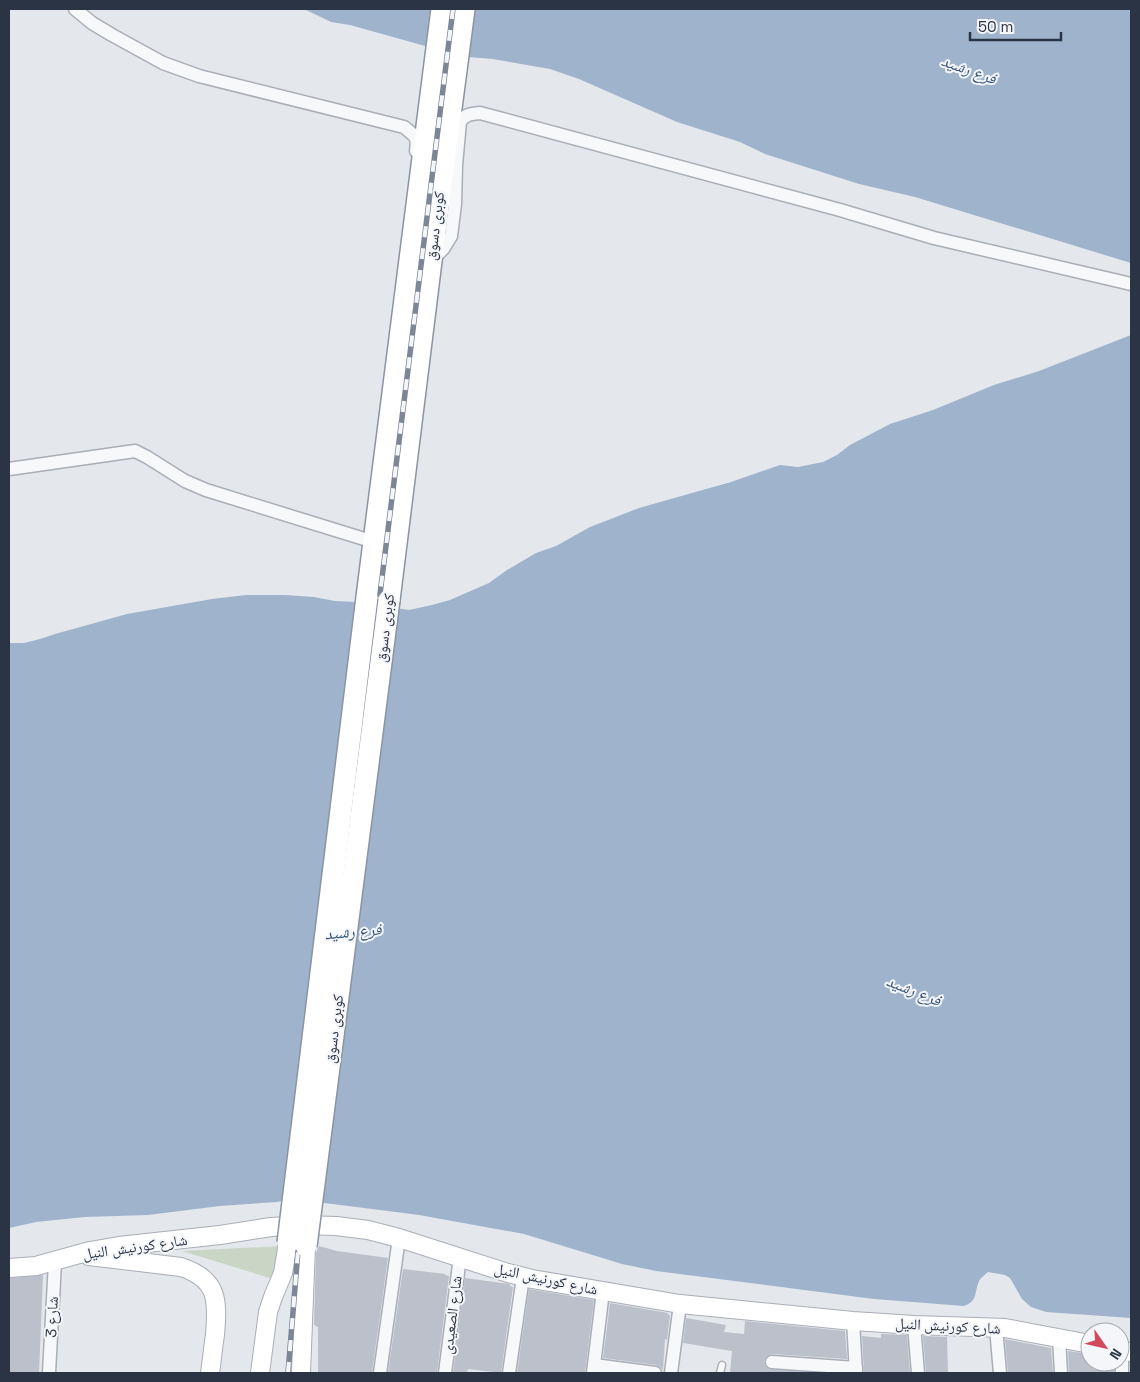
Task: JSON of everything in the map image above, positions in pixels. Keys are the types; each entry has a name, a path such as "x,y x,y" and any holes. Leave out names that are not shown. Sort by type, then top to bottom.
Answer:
{"highway":[{"name":"كوبرى دسوق","path":"297,1245 389,600 431,260 428,199 442,9"},
{"name":"كوبرى دسوق","path":"297,1245 295,1178 407,284 428,199 464,9"}],"main road":[{"name":"شارع كورنيش النيل","path":"9,1268 36,1266 119,1246 220,1235 271,1227 303,1225 336,1226 368,1230 399,1238 522,1277 603,1292 680,1304 914,1325 1016,1330 1080,1342"},
{"path":"260,1373 268,1312 272,1297 297,1245"},
{"path":"297,1245 301,1373"},
{"path":"76,1255 181,1267 193,1271 204,1279 212,1290 216,1302 217,1316 210,1373"}],"street":[{"path":"75,9 92,23 112,35 163,62 199,76 398,125 414,134 417,143 415,162 398,272 402,280 407,284"},
{"path":"431,260 443,249 451,236 460,122 468,114 480,113 840,210 934,238 1131,284"},
{"path":"9,469 135,451 147,456 185,481 206,490 374,542"},
{"path":"380,1373 399,1238"},
{"name":"شارع الصعيدى","path":"445,1373 460,1257"},
{"name":"شارع 3","path":"49,1373 55,1262"},
{"path":"509,1373 522,1277"},
{"path":"603,1292 594,1369 655,1373"},
{"path":"671,1373 680,1304"},
{"path":"772,1362 856,1371 854,1320"},
{"path":"914,1325 918,1373"},
{"path":"996,1328 1000,1373"},
{"path":"1059,1338 1061,1373"}],"lane":[{"path":"720,1373 722,1365"}],"green space":[{"path":"283,1246 273,1279 182,1251"}],"water":[{"name":"فرع رشيد","path":"304,9 1131,9 1131,263 915,197 859,184 765,154 740,142 677,122 579,79 550,69 450,53 350,25 331,22"},
{"name":"فرع رشيد","path":"1131,335 1131,1318 1046,1312 1031,1307 1022,1299 1010,1278 1005,1275 988,1272 979,1281 972,1302 964,1306 874,1299 656,1271 622,1264 524,1234 419,1215 297,1198 277,1202 220,1206 148,1215 85,1217 36,1222 9,1228 9,643 24,643 127,614 246,595 314,597 409,610 432,605 450,600 489,583 536,553 556,546 590,527 639,508 731,482 780,465 798,467 823,462 890,424 933,410 994,385 1039,371"}],"building":[{"path":"319,1246 337,1251 388,1258 372,1373 318,1373 318,1327 314,1325 316,1253"},
{"path":"403,1269 449,1276 437,1373 388,1373"},
{"path":"43,1275 39,1373 9,1373 9,1278"},
{"path":"465,1278 510,1284 513,1287 501,1373 468,1369 467,1373 453,1373"},
{"path":"529,1289 594,1300 585,1373 517,1373"},
{"path":"610,1303 668,1313 670,1315 667,1340 665,1339 663,1370 656,1365 603,1358"},
{"path":"686,1318 726,1325 724,1332 744,1334 745,1321 845,1331 847,1359 772,1354 766,1357 764,1361 768,1369 815,1373 730,1373 732,1351 683,1343"},
{"path":"881,1334 907,1335 910,1373 864,1373 862,1336 881,1338"},
{"path":"923,1336 947,1337 948,1373 926,1373"},
{"path":"1005,1339 1051,1348 1053,1373 1008,1373"},
{"path":"1068,1351 1080,1353 1080,1372 1114,1372 1114,1373 1069,1373"}],"railway":[{"path":"288,1373 298,1251 453,9"}]}
